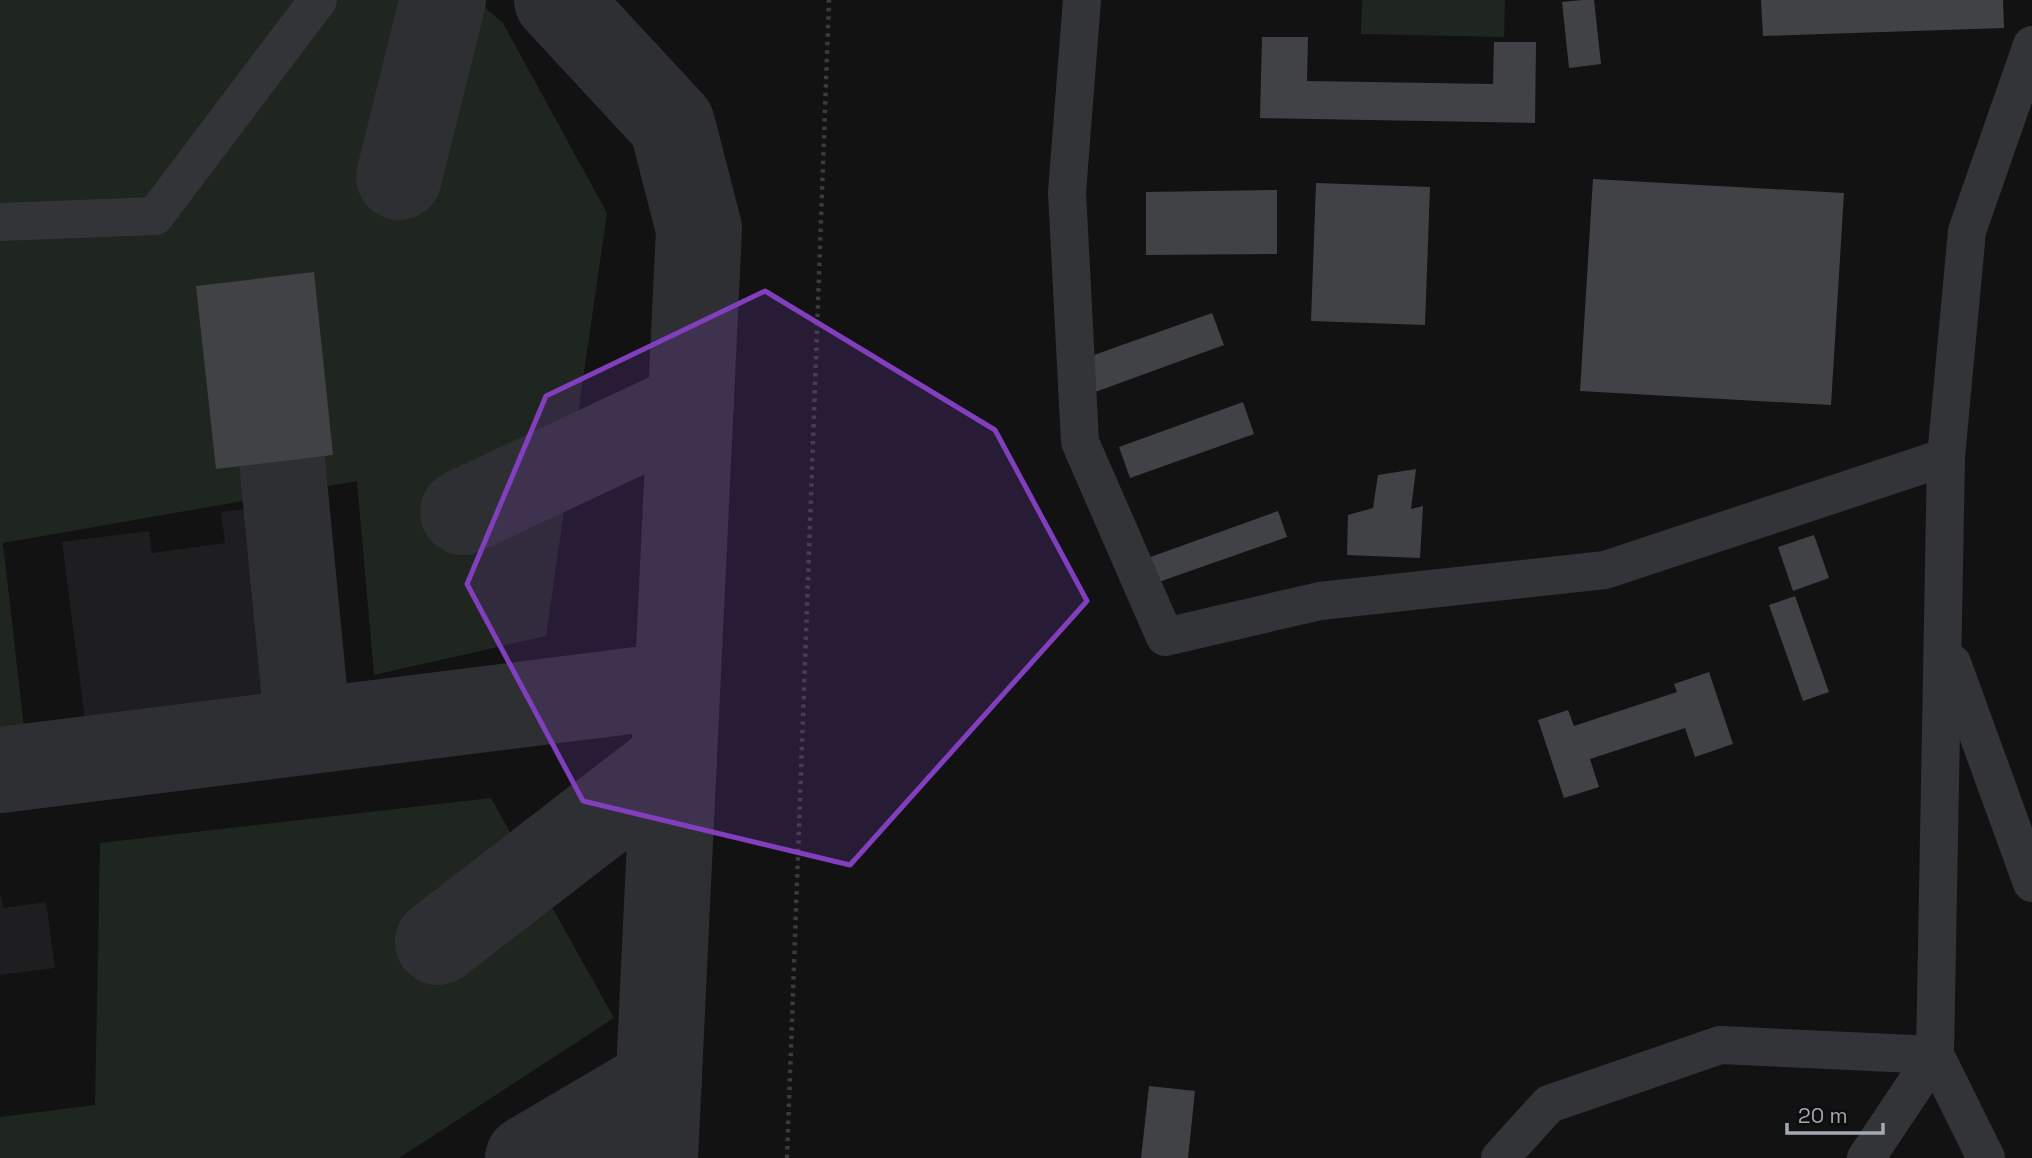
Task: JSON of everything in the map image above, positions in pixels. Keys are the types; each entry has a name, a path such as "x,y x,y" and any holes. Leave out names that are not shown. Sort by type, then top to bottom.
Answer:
{"street":[{"path":"0,222 155,216 318,0"},
{"path":"1082,0 1067,192 1080,442 1166,637 1320,601 1605,570 1946,457"},
{"path":"1986,1158 1935,1055 1946,457 1967,231 2032,45"},
{"path":"1944,642 2032,883"},
{"path":"1500,1158 1549,1104 1720,1045 1935,1055"},
{"path":"1866,1158 1935,1055"}],"path":[{"path":"787,1158 829,0"}],"highlighted area":[{"path":"765,291 995,430 1087,601 850,865 583,801 467,584 546,396"}],"shaded area":[{"path":"0,0 476,0 503,23 607,213 546,636 374,675 357,481 3,543 24,728 0,731"},
{"path":"1362,0 1505,0 1504,37 1361,34"},
{"path":"320,500 348,726 90,759 62,542 149,531 152,553 225,543 221,512"},
{"path":"491,798 614,1018 399,1158 0,1158 0,1117 95,1105 100,843"},
{"path":"0,892 3,908 46,902 55,968 0,975"}],"building":[{"path":"1594,0 1601,64 1569,68 1562,2"},
{"path":"1761,0 2003,0 2004,28 1763,36"},
{"path":"1262,37 1308,37 1307,81 1493,84 1494,42 1536,42 1535,123 1260,118"},
{"path":"1593,179 1844,193 1831,405 1580,391"},
{"path":"1316,183 1430,187 1425,325 1311,321"},
{"path":"1277,190 1277,254 1146,255 1146,192"},
{"path":"314,272 333,455 216,469 196,286"},
{"path":"1212,313 1224,345 1087,395 1066,365"},
{"path":"1243,402 1254,434 1130,478 1119,447"},
{"path":"1416,469 1411,509 1423,506 1420,558 1347,555 1348,515 1373,508 1378,475"},
{"path":"1278,511 1287,537 1153,584 1145,559"},
{"path":"1814,535 1829,578 1793,591 1778,547"},
{"path":"1795,596 1829,692 1803,701 1769,605"},
{"path":"1709,672 1733,744 1695,757 1685,728 1590,759 1599,787 1564,798 1538,720 1568,710 1574,726 1677,692 1674,684"},
{"path":"1149,1086 1195,1091 1188,1158 1141,1158"}],"taxiway":[{"path":"399,177 443,0"},
{"path":"557,0 672,124 699,229 655,1158"},
{"path":"463,512 691,405"},
{"path":"282,461 308,731"},
{"path":"0,770 677,685"},
{"path":"438,942 674,760"},
{"path":"528,1158 659,1081"}]}
